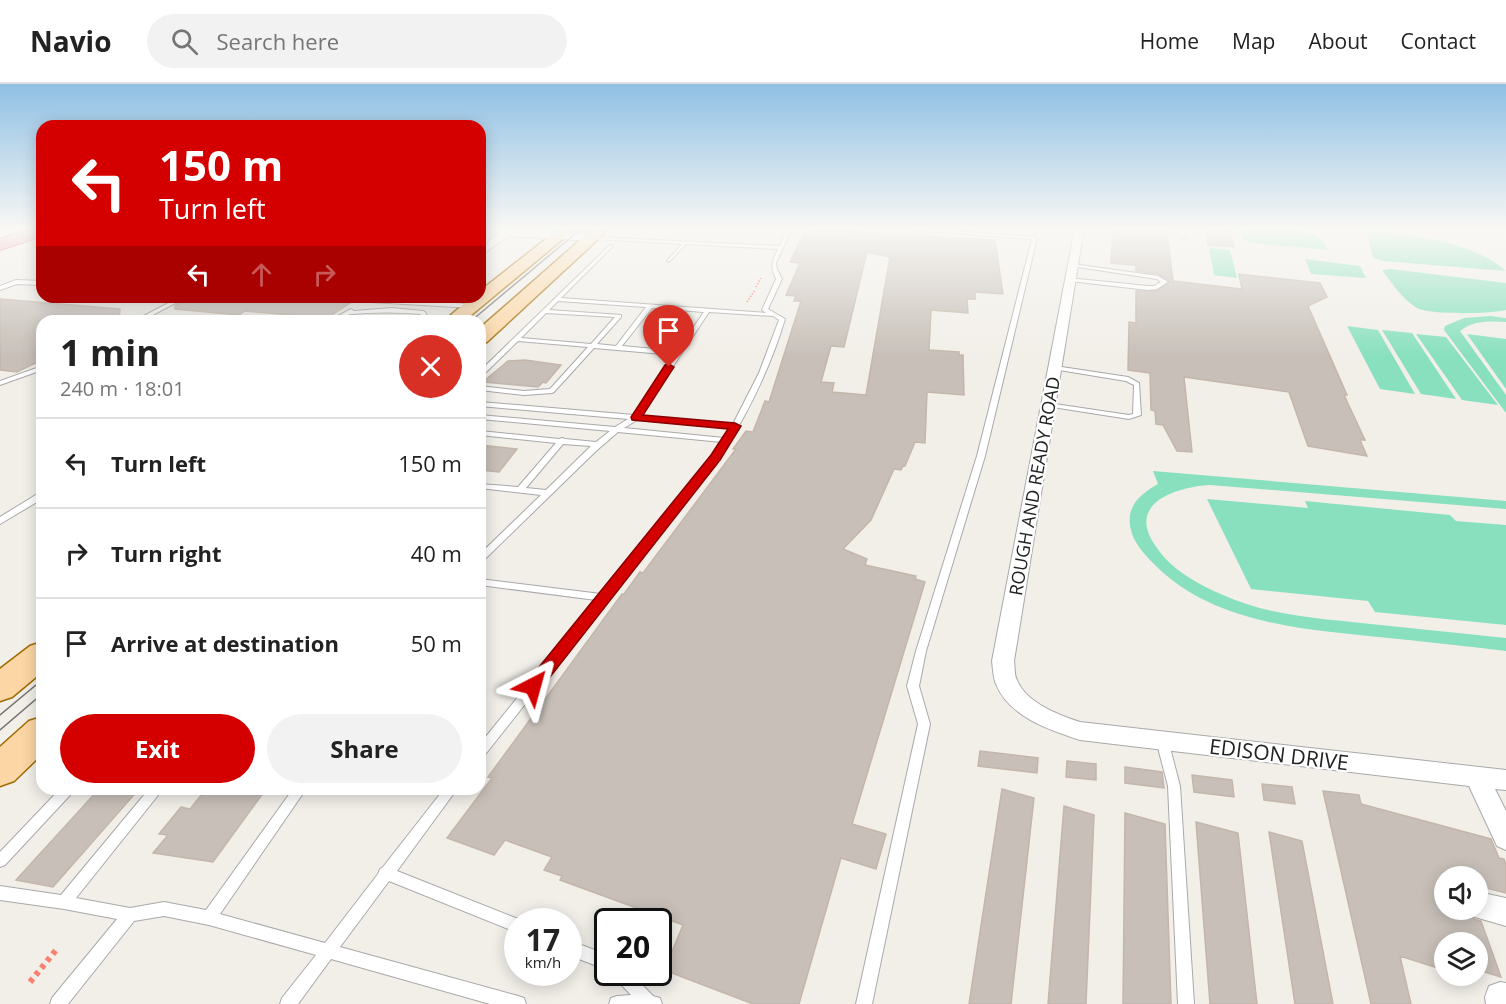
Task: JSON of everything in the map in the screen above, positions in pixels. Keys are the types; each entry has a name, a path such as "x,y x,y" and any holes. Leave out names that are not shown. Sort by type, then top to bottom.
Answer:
{"main road":[{"path":"486,295 516,271"},
{"path":"486,333 555,271"},
{"path":"461,315 476,303"},
{"path":"0,688 36,659"},
{"path":"0,770 36,737"}],"street":[{"name":"ROUGH AND READY ROAD","path":"1053,722 1027,708 1006,683 1003,662 1072,272"},
{"name":"EDISON DRIVE","path":"1053,722 1080,731 1506,780"},
{"path":"1477,777 1506,838"},
{"path":"1488,908 1506,912"},
{"path":"1502,1004 1500,997 1506,999"}],"lane":[{"path":"486,369 584,271"},
{"path":"486,746 727,440 761,375 782,319 765,310 779,279 776,271"},
{"path":"864,1004 924,724 913,687 921,651 981,456 1027,271"},
{"path":"1072,272 1158,278 1165,282 1155,288 1148,288 1072,272"},
{"path":"0,288 16,282 36,283"},
{"path":"556,299 777,315"},
{"path":"149,315 172,303"},
{"path":"344,315 365,303"},
{"path":"421,303 472,306"},
{"path":"618,348 650,306"},
{"path":"348,313 392,310 423,312 424,315"},
{"path":"486,389 524,393 552,391 619,316 545,311"},
{"path":"486,553 616,429 636,417 706,311"},
{"path":"516,339 678,353"},
{"path":"1048,405 1129,417 1137,415 1137,384 1128,379 1055,368"},
{"path":"0,383 36,370"},
{"path":"486,404 735,426"},
{"path":"486,418 727,440"},
{"path":"486,434 599,445"},
{"path":"520,490 562,440"},
{"path":"486,487 548,493"},
{"path":"0,521 36,499"},
{"path":"486,583 604,598"},
{"path":"1162,740 1174,786 1186,1004"},
{"path":"0,861 62,795"},
{"path":"64,902 152,795"},
{"path":"209,918 296,795"},
{"path":"288,1004 446,795"},
{"path":"386,873 504,921"},
{"path":"0,893 64,902 130,915 164,909 209,918 518,1004"},
{"path":"58,1004 130,915"},
{"path":"633,986 651,1003"},
{"path":"617,1004 651,1003"}],"path":[{"path":"747,302 761,278"},
{"path":"30,982 56,950"}],"green space":[{"path":"1213,271 1235,271 1237,278 1214,275"},
{"path":"1310,271 1362,271 1366,278 1311,274"},
{"path":"1383,271 1407,271 1506,283 1506,310 1434,312 1417,308 1402,296"},
{"path":"1490,316 1506,318 1506,322 1476,323 1460,331 1506,395 1506,413 1444,330 1445,326 1464,318"},
{"path":"1347,326 1378,330 1415,394 1380,389"},
{"path":"1382,330 1412,333 1456,399 1421,394"},
{"path":"1416,334 1446,337 1498,405 1462,400"},
{"path":"1467,334 1506,339 1506,389"},
{"path":"1153,471 1506,501 1506,509 1210,485 1196,486 1169,494 1150,509 1146,520 1148,533 1157,548 1178,570 1196,582 1240,602 1308,617 1506,638 1506,651 1289,626 1230,611 1203,599 1177,584 1154,564 1132,535 1130,515 1132,508 1145,492 1158,484"},
{"path":"1207,499 1308,508 1305,501 1450,515 1456,521 1506,525 1506,625 1375,612 1368,601 1251,589"}],"building":[{"path":"797,271 862,271 844,347 831,346 821,382 834,383 832,392 866,395 888,271 1000,271 1003,294 975,292 975,299 967,299 968,313 931,310 929,350 959,352 959,355 963,355 964,395 927,392 925,443 915,442 905,466 901,470 894,469 871,520 843,549 867,559 865,565 916,576 915,579 925,582 852,824 886,834 876,869 841,858 799,1004 753,1004 672,973 672,951 683,925 672,921 672,908 637,908 560,880 562,876 544,870 552,857 505,840 494,855 447,838 479,795 486,795 486,786 492,778 488,777 622,594 640,572 643,573 736,449 733,449 746,431 753,432 765,401 769,402 801,301 794,301 796,296 786,295"},
{"path":"1136,271 1172,271 1173,281 1242,289 1239,274 1320,283 1327,297 1308,306 1365,440 1360,440 1367,456 1308,446 1289,392 1184,377 1192,452 1177,451 1163,425 1156,424 1155,411 1151,410 1150,373 1128,370 1129,322 1136,323 1136,291 1157,291 1170,281 1158,274"},
{"path":"0,299 120,309 120,315 36,315 36,363 17,372 0,370"},
{"path":"180,303 350,303 332,315 292,315 245,311 239,315 175,309 175,306"},
{"path":"525,360 561,365 546,383 543,382 538,387 486,382 486,379 508,361"},
{"path":"486,446 517,449 499,472 486,471"},
{"path":"980,751 1038,758 1037,773 978,766"},
{"path":"1067,761 1096,764 1096,780 1066,777"},
{"path":"1125,767 1162,772 1164,788 1125,783"},
{"path":"1192,775 1232,780 1234,797 1194,792"},
{"path":"1262,784 1292,787 1295,804 1264,800"},
{"path":"1002,789 1034,798 1011,1004 969,1004"},
{"path":"1323,791 1359,795 1361,804 1491,839 1499,858 1504,859 1506,865 1506,893 1488,888 1488,866 1434,866 1434,920 1478,920 1481,921 1485,932 1434,932 1434,967 1400,956 1411,1004 1371,1004"},
{"path":"94,795 134,795 53,887 16,880"},
{"path":"201,795 262,795 213,862 153,853 168,835 159,834 181,807 190,809"},
{"path":"1064,806 1094,815 1086,1004 1048,1004"},
{"path":"1125,813 1165,824 1171,1004 1123,1004"},
{"path":"1196,822 1238,833 1257,1004 1210,1004"},
{"path":"1269,832 1302,841 1333,1004 1295,1004"},
{"path":"1488,941 1501,977 1488,973"}],"tram line":[{"path":"478,315 531,271"},
{"path":"0,715 36,685"},
{"path":"0,730 36,699"}],"route":[{"path":"533,686 716,457 735,426 636,417 669,367"}]}
